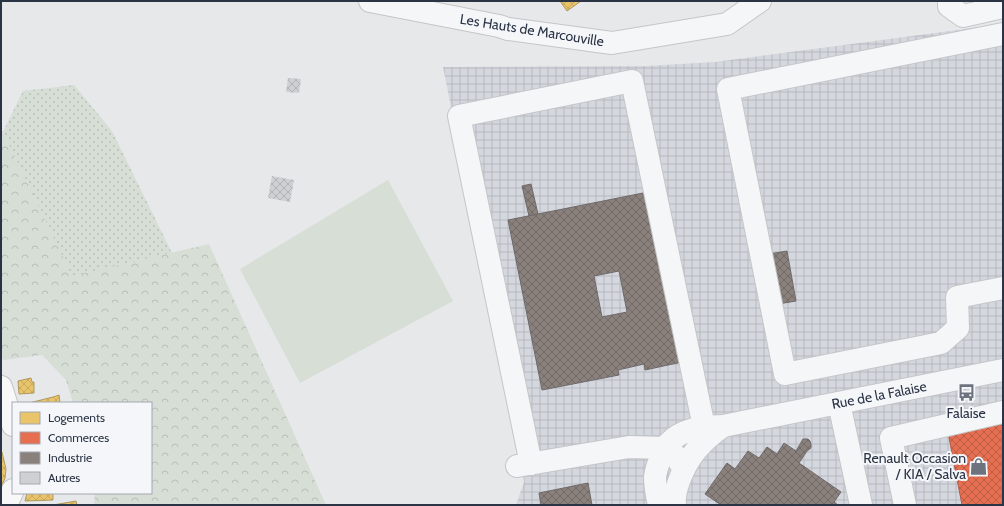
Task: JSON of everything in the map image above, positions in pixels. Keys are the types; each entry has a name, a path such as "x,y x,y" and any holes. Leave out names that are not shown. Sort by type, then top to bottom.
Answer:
{"main road":[{"path":"1,387 12,422"},
{"path":"6,505 12,492"}],"street":[{"name":"Les Hauts de Marcouville","path":"370,1 508,29 612,43 727,24 760,1"},
{"path":"949,1 949,6 963,16 1003,8"},
{"path":"1003,34 728,89 785,374 941,343 958,328 957,297 1003,288"},
{"path":"675,505 675,491 684,469 690,458 710,436 714,426 632,81 458,116 524,465 629,447 665,448 675,455 684,469"},
{"name":"Rue de la Falaise","path":"665,448 673,440 690,430 754,420 1003,370"},
{"path":"839,403 861,505"},
{"path":"905,505 891,438 1003,412"},
{"path":"659,505 656,487 656,468 665,448"}],"shaded area":[{"path":"1003,24 1003,505 516,505 524,482 519,449 443,67 646,66 715,62"}],"green space":[{"path":"74,85 112,131 172,253 72,277 3,132 23,91"},
{"path":"1,130 72,276 209,244 326,505 94,505 95,494 152,494 152,402 73,402 66,380 42,355 3,360 1,354"},
{"path":"388,180 453,301 300,383 240,269"}],"building: Logements":[{"path":"560,1 581,1 567,11"},
{"path":"31,378 32,382 34,382 34,393 19,394 18,381"},
{"path":"59,395 60,402 33,402"},
{"path":"1,452 6,469 5,478 1,488"},
{"path":"27,494 53,494 53,500 25,501"},
{"path":"76,501 77,505 53,505"}],"building: Commerces":[{"name":"Renault Occasion / KIA / Salva","path":"1003,417 1003,505 962,505 947,427"}],"building: Industrie":[{"path":"531,184 538,214 529,216 522,186"},
{"path":"648,192 682,362 645,370 644,364 618,370 619,375 542,390 508,220","holes":["619,271 627,312 602,317 594,276"]},
{"path":"787,251 796,301 778,304 769,254"},
{"path":"803,439 808,439 810,441 811,448 807,451 799,463 841,492 834,502 838,505 721,505 705,494 727,463 735,469 748,451 759,458 767,447 777,454 784,443 796,451"},
{"path":"588,483 592,505 541,505 539,493"}],"building: Autres":[{"path":"288,78 301,79 299,93 286,92"},
{"path":"272,176 294,180 290,202 268,198"}],"place":[{"name":"Falaise","path":"966,393"},
{"name":"Renault Occasion / KIA / Salva","path":"979,466"}]}
